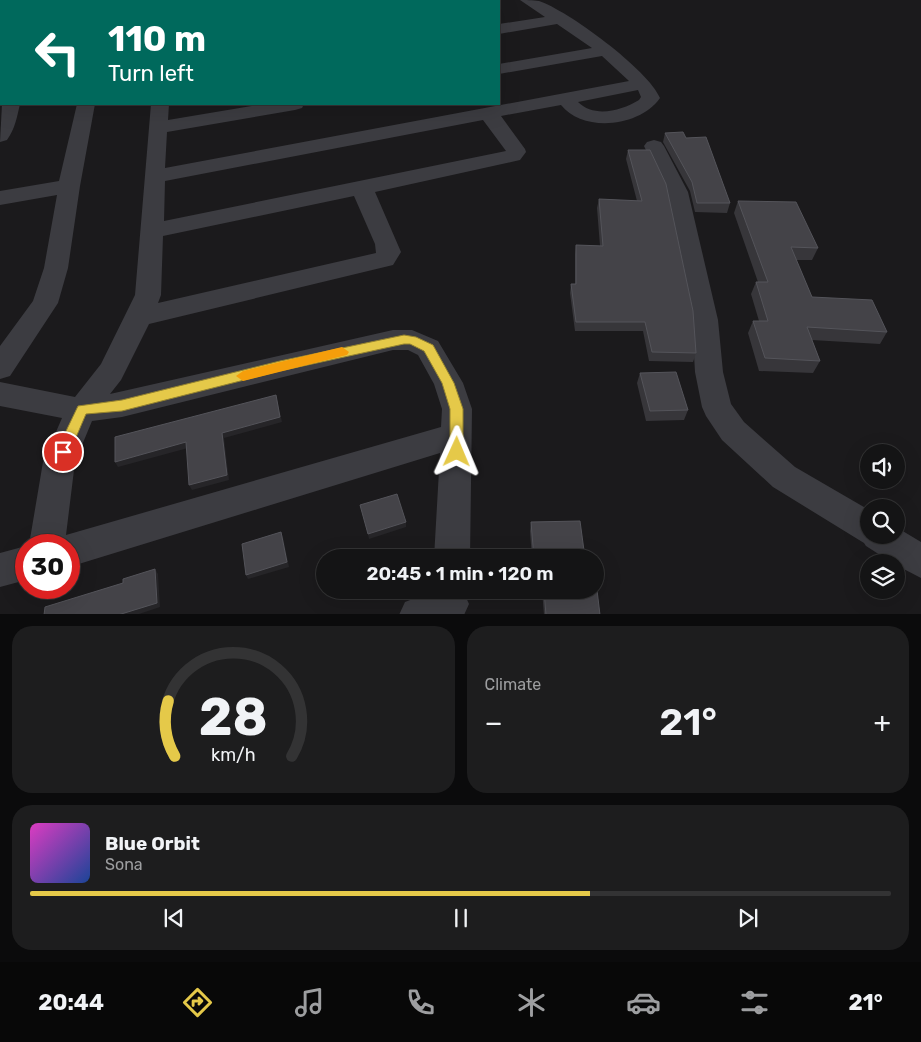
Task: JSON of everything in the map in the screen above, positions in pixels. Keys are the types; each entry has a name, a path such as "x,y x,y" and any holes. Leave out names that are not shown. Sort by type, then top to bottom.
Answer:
{"street":[{"path":"527,0 607,50 647,89 651,98 646,106 631,114 586,115 577,111 565,98"},
{"path":"500,29 560,19"},
{"path":"500,68 607,50"},
{"path":"156,176 642,84"},
{"path":"0,136 6,124 10,105"},
{"path":"0,368 45,303 56,268 69,186 86,105"},
{"path":"49,534 59,462 82,410 111,372 148,295 158,116 284,105"},
{"path":"152,231 513,156 516,152 515,149 488,113"},
{"path":"654,146 677,192 705,320 709,372 716,407 733,431 784,477 860,523"},
{"path":"0,198 69,186"},
{"path":"139,317 384,259 389,252 387,244 362,188"},
{"path":"0,394 82,410 122,406 394,340 412,340 428,348 448,383 456,409 457,435 452,549"},
{"path":"80,547 457,435"},
{"path":"893,544 921,561"},
{"path":"0,570 15,566"}],"building":[{"path":"683,132 686,138 706,137 730,203 697,203 692,182 665,133"},
{"path":"628,150 650,150 666,184 693,311 696,353 652,352 645,322 576,322 571,284 576,284 576,245 603,246 599,199 642,201"},
{"path":"738,201 796,202 818,248 791,247 812,297 872,300 887,332 807,327 820,361 765,358 753,321 768,321 756,282 768,282"},
{"path":"676,372 688,410 650,411 640,373"},
{"path":"276,395 280,417 222,433 227,475 189,485 186,442 115,462 115,437"},
{"path":"397,494 406,522 368,534 360,505"},
{"path":"580,521 584,549 533,549 531,522"},
{"path":"281,532 287,562 246,575 242,544"},
{"path":"155,569 157,603 121,614 44,614 45,607 71,599 80,599 80,596 123,583 123,579"},
{"path":"545,599 598,599 600,614 546,614"}],"slow traffic":[{"path":"243,376 342,352"}],"route":[{"path":"63,452 66,441 82,410 122,406 280,366 404,339 419,342 428,348 448,383 456,409 457,452"}]}
